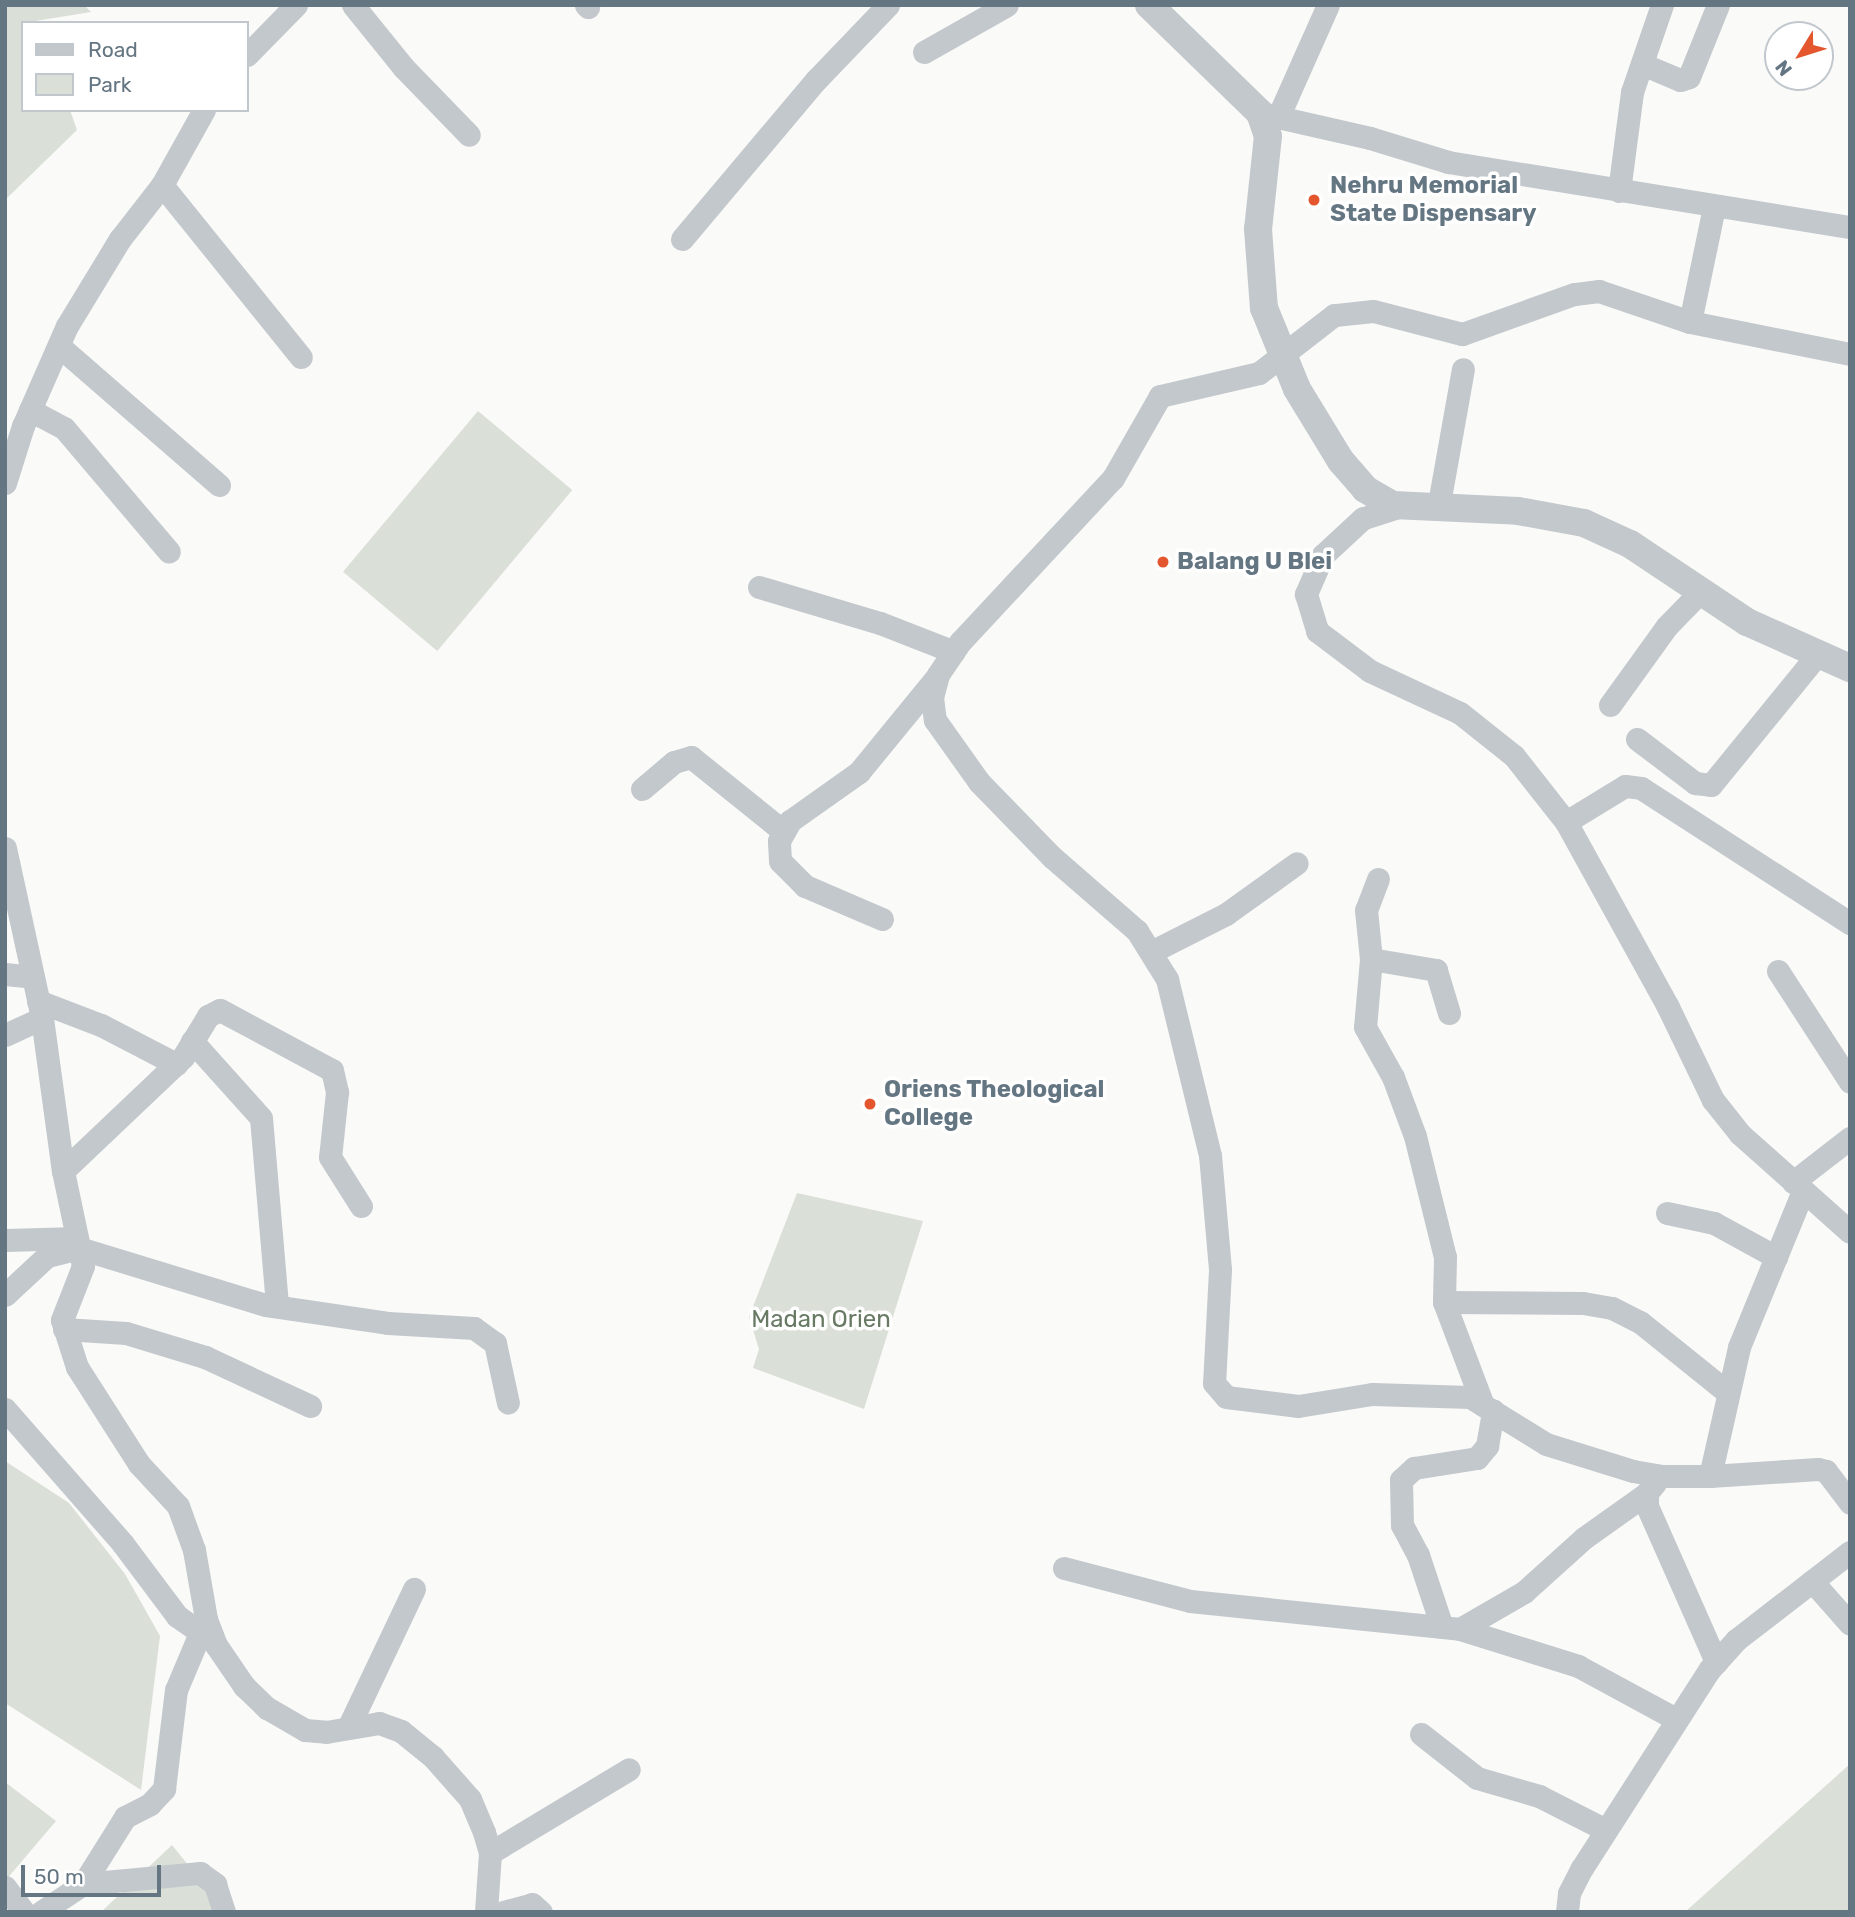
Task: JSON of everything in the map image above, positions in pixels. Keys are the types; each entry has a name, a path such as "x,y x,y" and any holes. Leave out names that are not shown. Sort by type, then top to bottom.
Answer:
{"street":[{"path":"248,54 296,5"},
{"path":"353,5 404,68 469,135"},
{"path":"682,239 816,80 888,5"},
{"path":"924,52 1007,5"},
{"path":"1149,5 1269,114 1448,162 1850,227"},
{"path":"1328,5 1269,114 1257,261 1264,308 1281,359 1342,461 1379,500 1401,506 1518,512 1584,523 1630,544 1747,622 1850,668"},
{"path":"1619,191 1632,92 1662,5"},
{"path":"1642,64 1680,80 1689,77 1718,5"},
{"path":"5,483 30,410 59,346 120,239 162,185 203,112"},
{"path":"162,185 301,357"},
{"path":"1690,322 1714,207"},
{"path":"882,919 825,898 793,876 777,851 783,831 790,821 859,772 954,652 1113,478 1160,396 1259,373 1281,359 1334,315 1352,310 1462,334 1574,294 1599,291 1690,322 1850,354"},
{"path":"59,346 219,485"},
{"path":"1438,509 1463,369"},
{"path":"30,410 64,428 169,552"},
{"path":"1401,506 1363,518 1323,555 1306,594 1317,631 1370,671 1460,713 1492,735 1535,780 1566,822 1668,1007 1713,1100 1740,1134 1850,1232"},
{"path":"759,587 880,623 954,652"},
{"path":"1610,705 1667,626 1702,590"},
{"path":"1637,738 1695,783 1711,785 1818,654"},
{"path":"938,675 932,697 935,720 948,743 1035,841 1137,931 1153,951 1182,1026 1210,1155 1220,1270 1214,1374 1217,1389 1226,1397 1276,1405 1372,1394 1443,1393 1470,1397 1546,1444 1654,1485"},
{"path":"642,789 674,762 691,757 783,831"},
{"path":"1566,822 1625,786 1641,788 1850,923"},
{"path":"5,848 10,889 40,1009 63,1171 83,1266 62,1320 77,1367 139,1464 178,1506 194,1550 203,1625 223,1655 267,1707 305,1730 379,1723 401,1731 433,1757 470,1799 490,1853 486,1912"},
{"path":"1153,951 1226,914 1297,863"},
{"path":"1378,879 1366,910 1371,959 1364,1027 1393,1077 1415,1136 1445,1256 1444,1302 1488,1408 1487,1446 1477,1458 1414,1468 1401,1480 1402,1525 1451,1628"},
{"path":"1371,959 1436,970 1448,1013"},
{"path":"1778,971 1850,1082"},
{"path":"5,974 33,977"},
{"path":"5,1035 40,1009"},
{"path":"40,1009 101,1025 176,1064"},
{"path":"63,1171 176,1064 208,1016 220,1010 328,1065 337,1092 330,1157 360,1206"},
{"path":"192,1041 261,1118 277,1306"},
{"path":"1710,1476 1739,1347 1776,1257 1798,1187 1850,1138"},
{"path":"1667,1213 1714,1223 1776,1257"},
{"path":"5,1240 78,1243 277,1306 388,1323 474,1328 495,1343 508,1403"},
{"path":"5,1295 47,1256 78,1243"},
{"path":"1444,1302 1583,1303 1612,1308 1640,1322 1727,1392"},
{"path":"64,1329 126,1333 205,1357 310,1406"},
{"path":"5,1409 123,1544 177,1616 203,1625"},
{"path":"1451,1628 1524,1592 1584,1538 1654,1485 1710,1476 1818,1469 1826,1471 1850,1503"},
{"path":"1654,1485 1647,1506 1716,1662"},
{"path":"1567,1912 1569,1893 1606,1830 1676,1719 1716,1662 1736,1640 1850,1552"},
{"path":"1064,1567 1190,1601 1451,1628 1578,1666 1676,1719"},
{"path":"1812,1581 1850,1624"},
{"path":"348,1728 414,1589"},
{"path":"41,1912 83,1884 125,1817 150,1804 163,1789 176,1690 203,1625"},
{"path":"1421,1734 1477,1777 1539,1796 1606,1830"},
{"path":"490,1853 629,1769"},
{"path":"83,1884 200,1873 215,1884 224,1912"},
{"path":"5,1887 24,1912"},
{"path":"503,1912 532,1904 541,1912"}],"green space":[{"path":"5,5 84,5 91,12 21,21 21,112 71,112 77,130 5,200"},
{"path":"478,411 572,490 437,651 343,572"},
{"name":"Madan Orien","path":"797,1193 923,1221 864,1409 753,1368 759,1349 749,1317"},
{"path":"5,1461 69,1503 125,1574 160,1636 141,1790 5,1703"},
{"path":"1850,1764 1850,1912 1685,1912"},
{"path":"5,1782 56,1821 5,1881"},
{"path":"172,1845 226,1912 101,1912"}],"place":[{"name":"Nehru Memorial State Dispensary","path":"1314,200"},
{"name":"Balang U Blei","path":"1163,562"},
{"name":"Oriens Theological College","path":"870,1104"}]}
